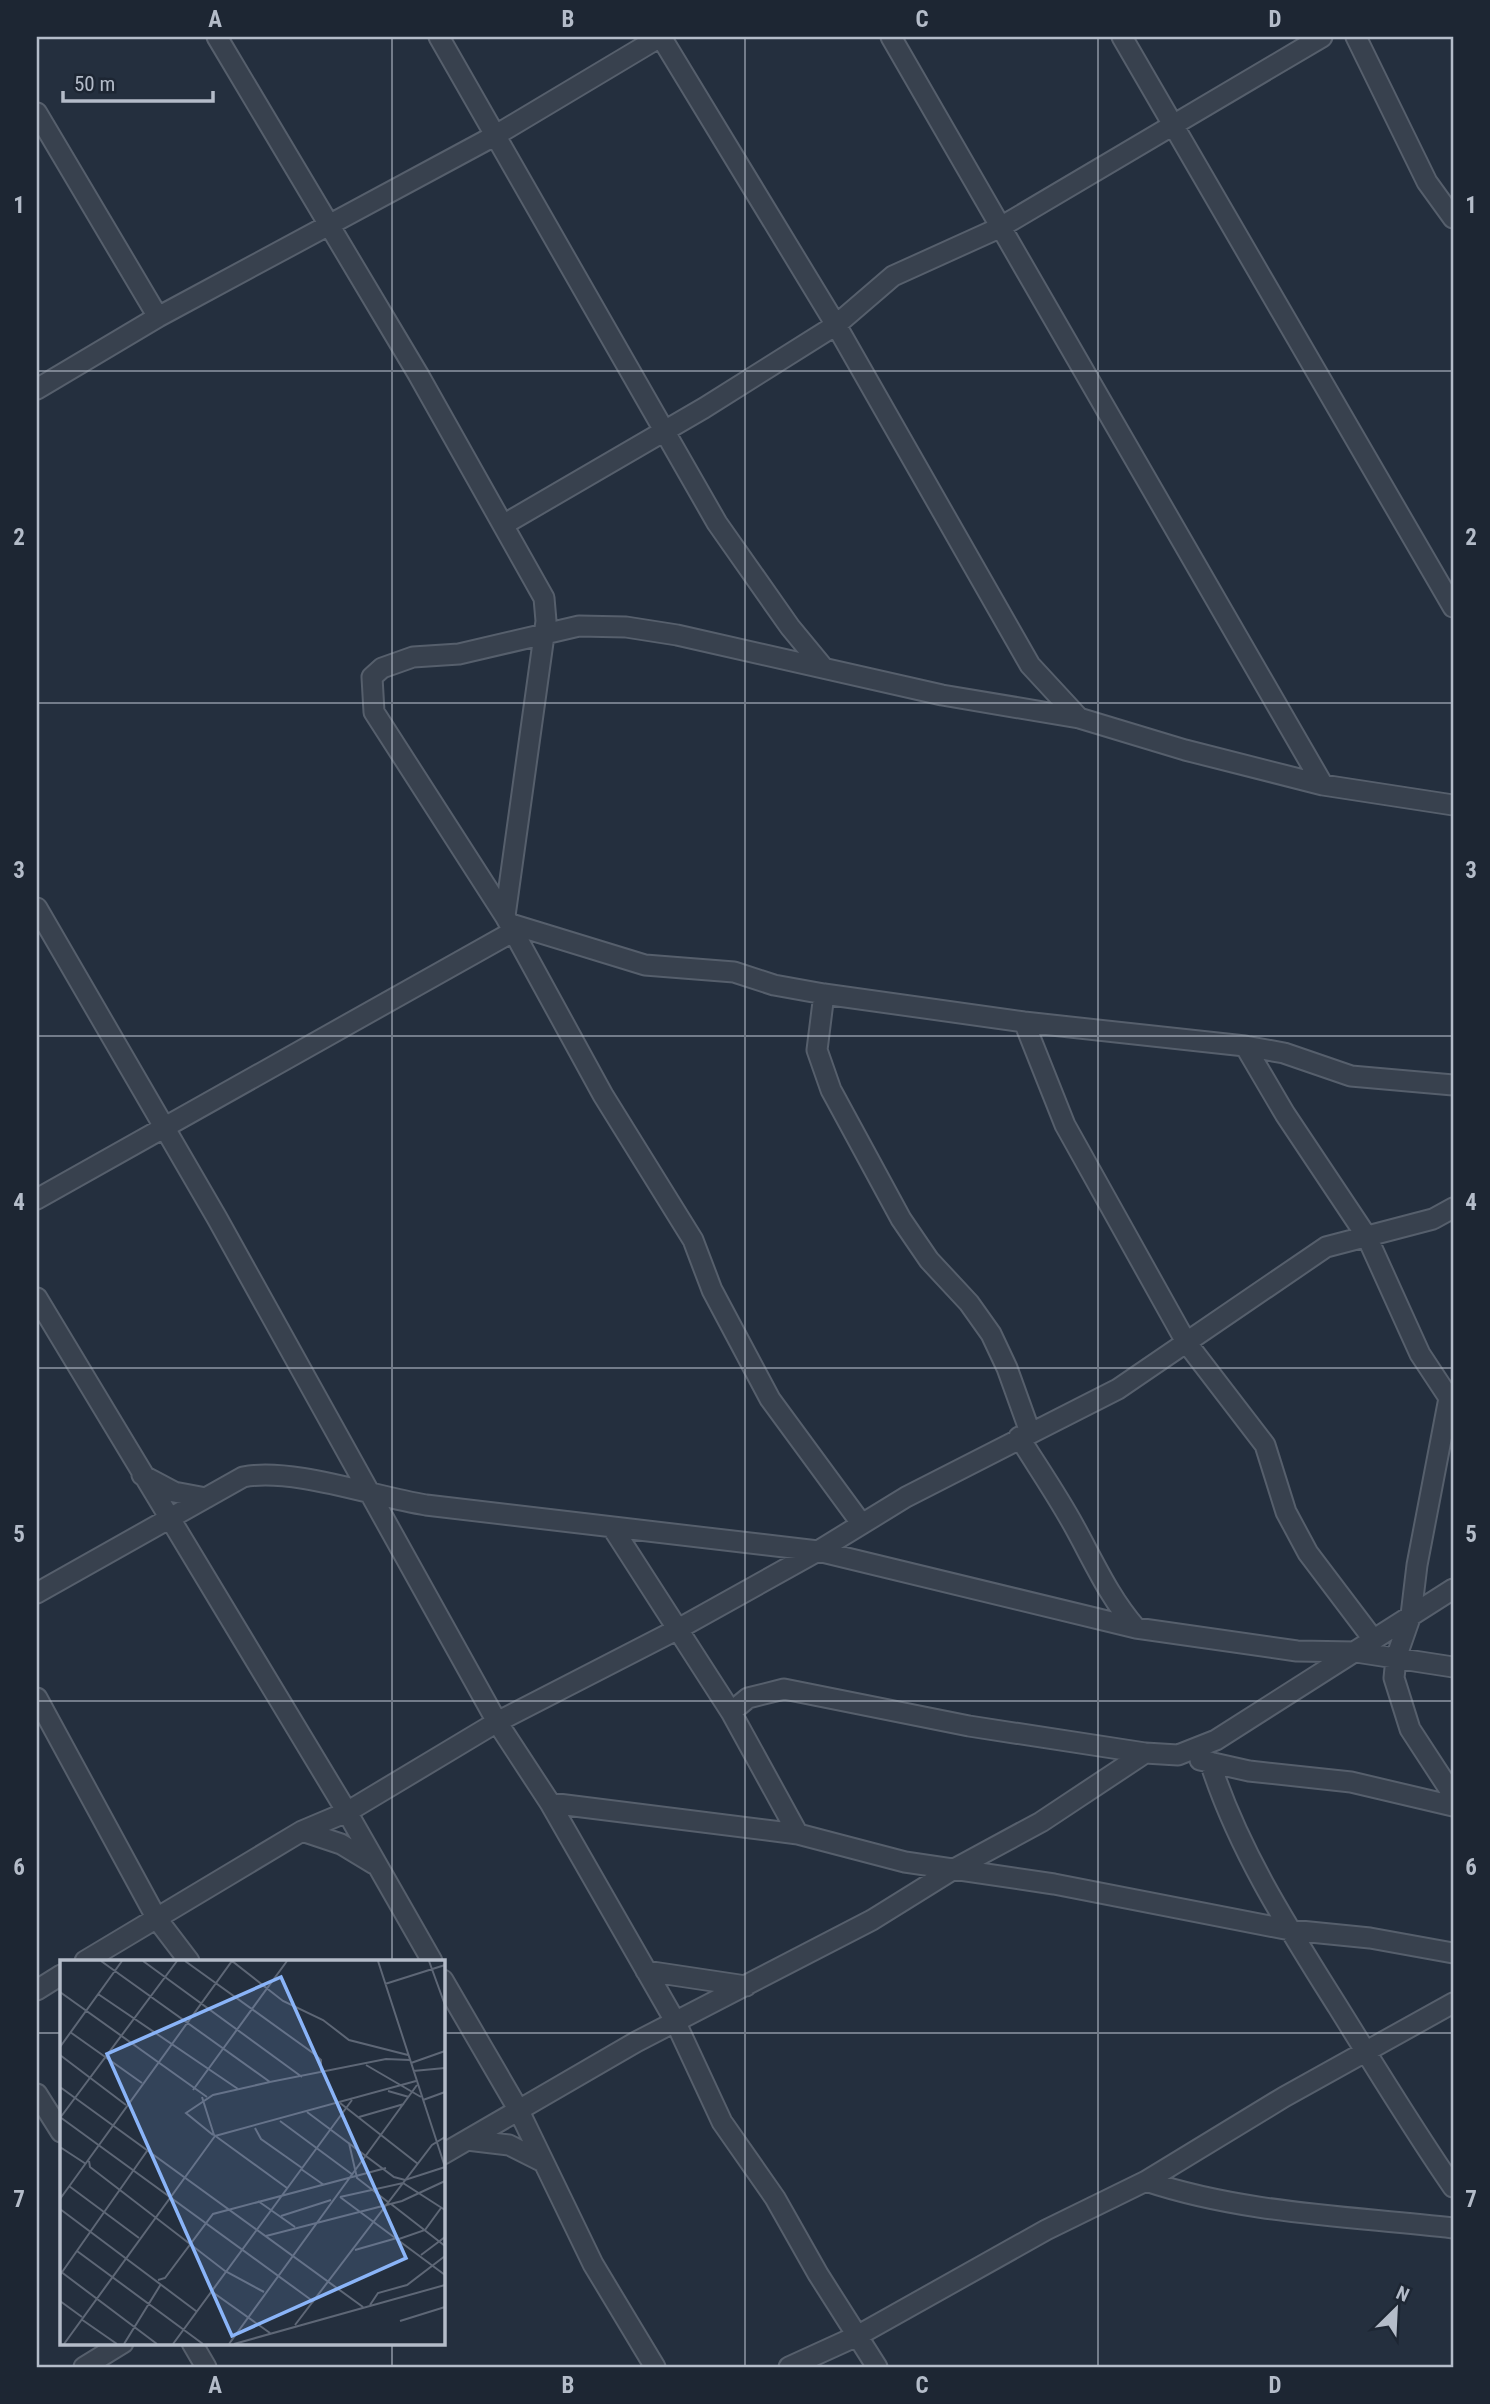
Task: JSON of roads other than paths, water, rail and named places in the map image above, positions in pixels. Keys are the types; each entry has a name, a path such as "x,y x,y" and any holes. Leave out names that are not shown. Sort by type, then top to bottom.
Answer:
{"street":[{"path":"217,37 327,226 418,374 544,598 547,611 510,924"},
{"path":"439,37 717,523 790,627 823,667"},
{"path":"37,389 158,317 496,135 661,37 836,325 1030,665 1079,718"},
{"path":"891,37 1323,785"},
{"path":"1122,37 1453,607"},
{"path":"503,525 664,431 836,325 893,276 999,228 1322,37"},
{"path":"1356,37 1427,182 1453,218"},
{"path":"37,113 158,317"},
{"path":"544,598 579,626"},
{"path":"860,1523 770,1399 712,1290 693,1240 603,1095 510,924 374,712 372,677 382,668 413,657 459,654 579,626 659,631 942,695 1079,718 1185,750 1323,785 1453,805"},
{"path":"37,908 164,1127 497,1722 550,1804 675,2021 722,2122 775,2198 818,2274 877,2367"},
{"path":"37,1199 510,924 645,965 734,972 774,985 824,994 1024,1022 1245,1046 1284,1053 1351,1076 1451,1089"},
{"path":"824,994 817,1050 831,1090 901,1219 929,1260 969,1303 991,1334 1007,1368 1024,1435 1107,1589 1136,1628"},
{"path":"1024,1022 1065,1125 1186,1342 1265,1445 1286,1512 1308,1553 1374,1639"},
{"path":"1245,1046 1285,1114 1367,1237 1420,1354 1451,1401 1411,1615 1396,1658 1394,1678 1410,1729 1453,1795"},
{"path":"87,1960 302,1831 347,1812 497,1722 678,1629 818,1552 860,1523 1024,1435 1118,1389 1326,1247 1343,1240 1367,1237 1433,1219 1453,1208"},
{"path":"37,1298 347,1812 431,1960"},
{"path":"142,1474 174,1492 206,1497"},
{"path":"37,1593 206,1497 243,1477 255,1475 367,1491 395,1500 426,1505 559,1518 818,1552 1136,1628 1297,1651 1356,1652 1453,1667"},
{"path":"612,1527 731,1712 799,1834"},
{"path":"1178,1755 1216,1740 1453,1589"},
{"path":"731,1712 748,1698 784,1689 969,1726 1145,1753 1178,1755 1249,1771 1352,1782 1453,1806"},
{"path":"37,1698 157,1919 188,1960"},
{"path":"444,2153 675,2021 872,1920 954,1869 1041,1822 1145,1753"},
{"path":"1210,1762 1226,1810 1290,1930 1453,2187"},
{"path":"550,1804 799,1834 905,1862 1054,1884 1290,1930 1370,1937 1453,1953"},
{"path":"302,1831 348,1847 376,1866"},
{"path":"646,1970 746,1986"},
{"path":"37,1990 60,1976"},
{"path":"444,1982 518,2109 593,2264 655,2367"},
{"path":"789,2367 857,2336 1046,2230 1146,2181 1284,2097 1453,2003"},
{"path":"37,2094 60,2130"},
{"path":"467,2140 509,2145 543,2162"},
{"path":"1146,2181 1196,2198 1252,2208 1453,2228"},
{"path":"84,2367 121,2344"},
{"path":"193,2344 206,2367"}]}
